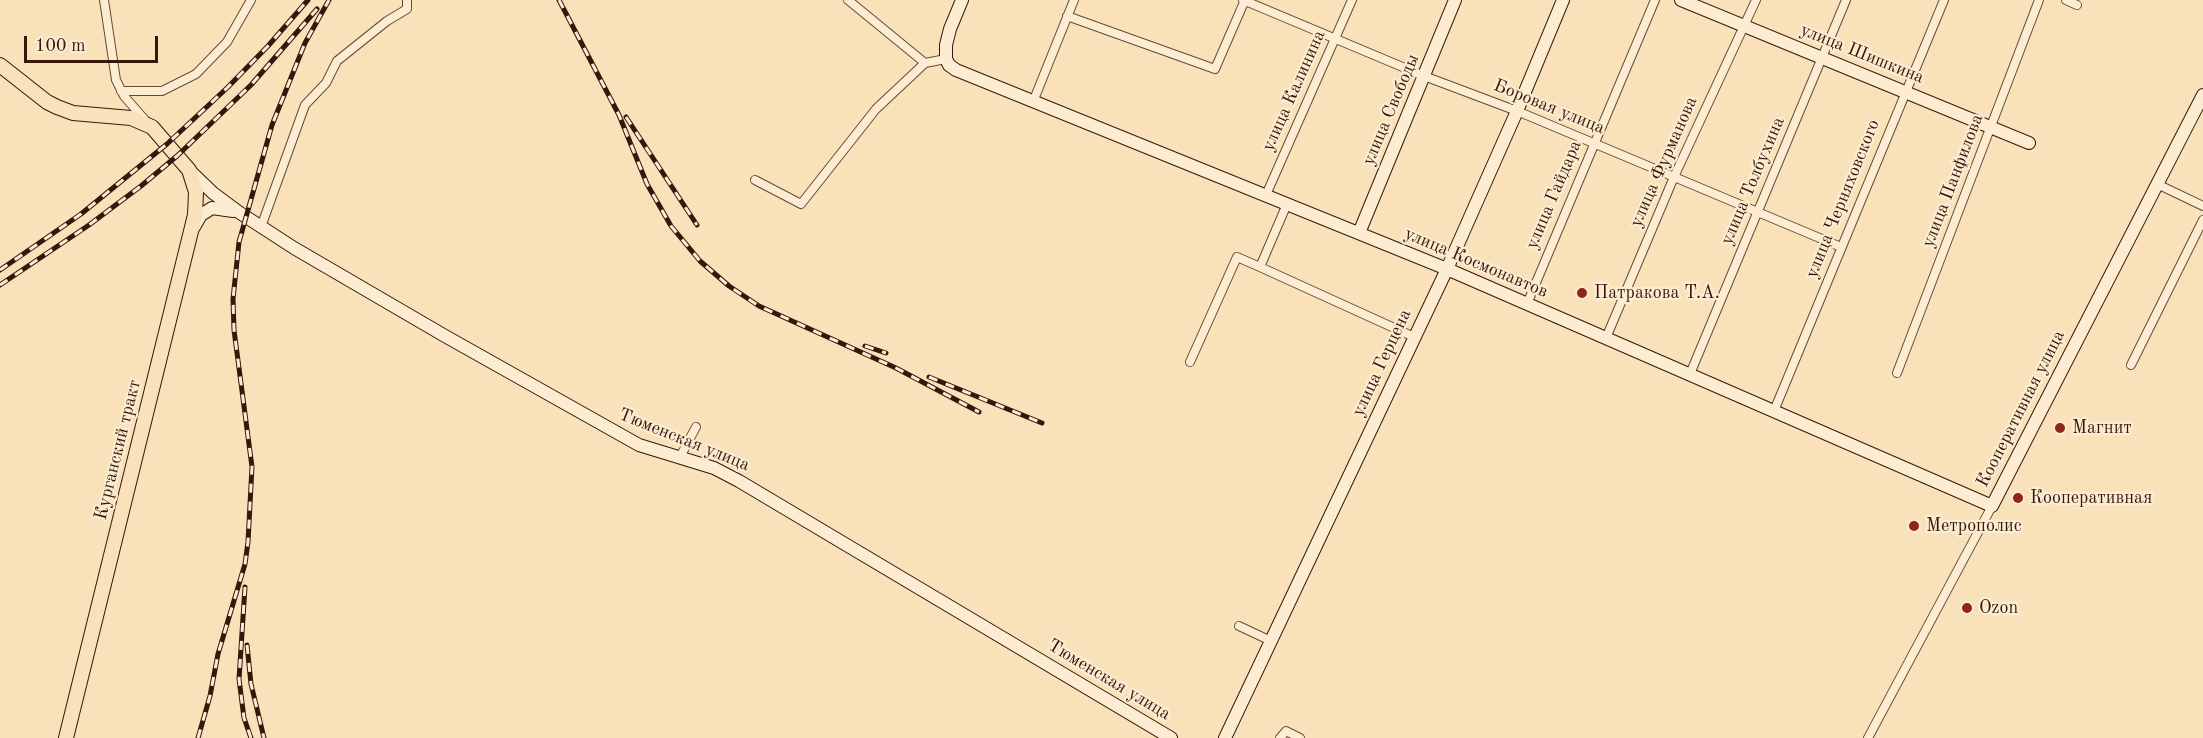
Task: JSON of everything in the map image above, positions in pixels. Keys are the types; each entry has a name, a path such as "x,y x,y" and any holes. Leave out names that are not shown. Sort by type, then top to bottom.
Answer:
{"main road":[{"path":"0,65 57,107 74,113 131,118 152,127 189,170"},
{"name":"Курганский тракт","path":"66,738 189,239 196,192 189,170"}],"street":[{"path":"104,0 116,80 135,111 152,127"},
{"path":"121,91 162,91 196,74 227,42 250,0"},
{"path":"261,227 305,105 326,83 337,61 387,21 406,9 407,0"},
{"path":"848,0 925,63"},
{"path":"755,180 801,204 876,109 925,63 946,59 946,45 950,29 962,0"},
{"path":"1033,102 1074,0"},
{"path":"1067,16 1215,69 1244,0"},
{"name":"Боровая улица","path":"1244,0 1424,76 1594,143 1841,248"},
{"name":"улица Калинина","path":"1266,195 1352,0"},
{"name":"улица Свободы","path":"1359,233 1455,0"},
{"name":"улица Герцена","path":"1225,738 1447,269 1563,0"},
{"name":"улица Гайдара","path":"1527,304 1656,0"},
{"name":"улица Шишкина","path":"1681,0 2029,143"},
{"name":"улица Фурманова","path":"1606,338 1674,177 1756,0"},
{"name":"улица Толбухина","path":"1690,374 1846,0"},
{"name":"улица Черняховского","path":"1774,411 1944,0"},
{"name":"улица Панфилова","path":"1897,373 2039,0"},
{"path":"2066,0 2077,5"},
{"name":"улица Космонавтов","path":"946,59 949,65 956,70 1447,269 1992,506"},
{"name":"Кооперативная улица","path":"1868,738 1992,506 2203,95"},
{"name":"Тюменская улица","path":"189,170 213,193 261,227 589,418 639,445 714,468 739,481 1171,738"},
{"path":"2157,184 2203,206"},
{"path":"1260,267 1287,204"},
{"path":"189,239 201,215 212,208 240,213"},
{"path":"2131,365 2203,219"},
{"path":"1190,362 1237,257 1414,337"},
{"path":"680,458 696,427"},
{"path":"1239,626 1271,641"},
{"path":"1280,738 1286,731 1300,738"}],"railway":[{"path":"0,270 81,214 167,144 228,87 308,0"},
{"path":"198,738 210,696 218,654 245,564 248,542 252,467 234,330 233,299 239,242 272,125 305,43 329,0"},
{"path":"559,0 619,115 647,184 671,226 700,261 729,286 759,306 896,368 979,412"},
{"path":"0,285 89,225 177,156 251,85 317,9"},
{"path":"626,117 697,225"},
{"path":"865,346 886,353"},
{"path":"929,377 1042,423"},
{"path":"245,587 239,679 244,718 251,738"},
{"path":"247,645 251,684 264,738"}],"place":[{"name":"Патракова Т.А.","path":"1582,293"},
{"name":"Магнит","path":"2060,428"},
{"name":"Кооперативная","path":"2018,498"},
{"name":"Метрополис","path":"1914,526"},
{"name":"Ozon","path":"1967,608"}]}
